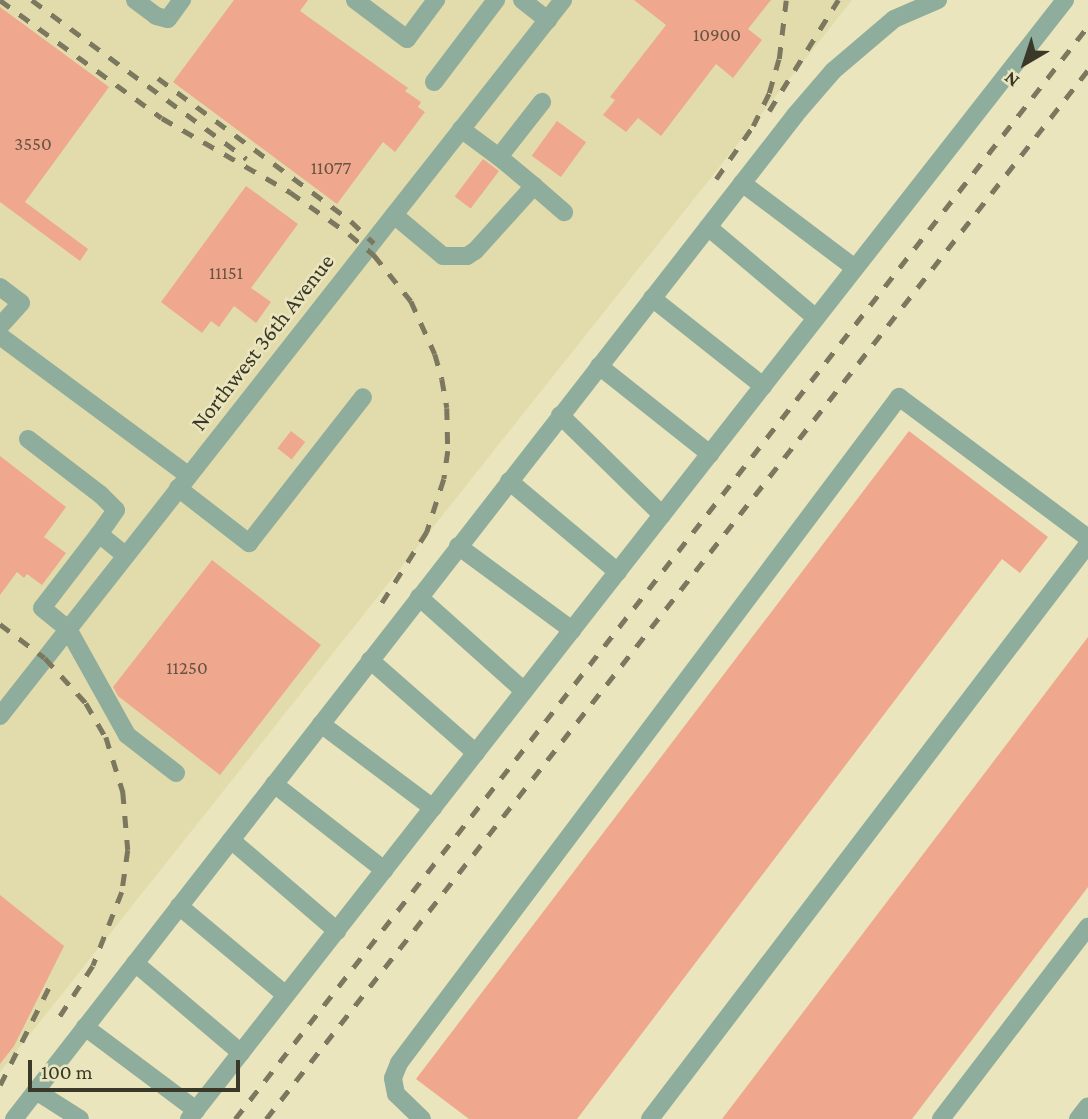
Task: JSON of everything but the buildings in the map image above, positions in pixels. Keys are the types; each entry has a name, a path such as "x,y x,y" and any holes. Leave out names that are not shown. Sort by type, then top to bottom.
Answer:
{"street":[{"path":"135,0 162,19 169,19 182,0"},
{"path":"355,0 407,39 434,1"},
{"path":"434,82 496,0"},
{"path":"522,0 548,20"},
{"name":"Northwest 36th Avenue","path":"0,716 563,0"},
{"path":"14,1119 560,415 833,71 894,19 938,0"},
{"path":"85,1027 193,1114 1065,0"},
{"path":"499,157 542,102"},
{"path":"461,129 564,212"},
{"path":"742,183 855,268"},
{"path":"394,215 443,256 467,256 475,251 534,186"},
{"path":"708,227 816,318"},
{"path":"0,287 21,303 0,326"},
{"path":"652,298 763,386"},
{"path":"0,336 183,481 249,544 363,397"},
{"path":"599,366 710,454"},
{"path":"422,1119 396,1094 393,1078 399,1063 899,397 1088,538"},
{"path":"560,415 662,515"},
{"path":"28,439 101,495 116,510 42,608 68,629 127,735 176,773"},
{"path":"509,481 618,572"},
{"path":"99,534 125,555"},
{"path":"650,1119 1088,544"},
{"path":"458,546 572,630"},
{"path":"419,597 524,691"},
{"path":"370,660 476,753"},
{"path":"321,724 433,808"},
{"path":"274,784 384,870"},
{"path":"231,840 337,930"},
{"path":"179,906 286,995"},
{"path":"942,1119 1088,927"},
{"path":"135,963 241,1053"},
{"path":"36,1091 80,1119"},
{"path":"1077,1119 1088,1106"}],"shaded area":[{"path":"0,0 852,0 0,1072"}],"railway":[{"path":"0,0 162,118 290,192 349,234 374,255 411,301 435,354 442,379 447,408 448,451 444,479 427,532 377,611"},
{"path":"32,0 247,159"},
{"path":"716,179 753,126 769,93 779,59 786,0"},
{"path":"769,111 838,0"},
{"path":"235,1119 1088,26"},
{"path":"266,1119 1088,70"},
{"path":"158,78 351,221 374,243"},
{"path":"0,624 45,658 86,703 106,737 123,792 128,850 122,892 93,966 57,1021"},
{"path":"0,1085 50,985"}]}
